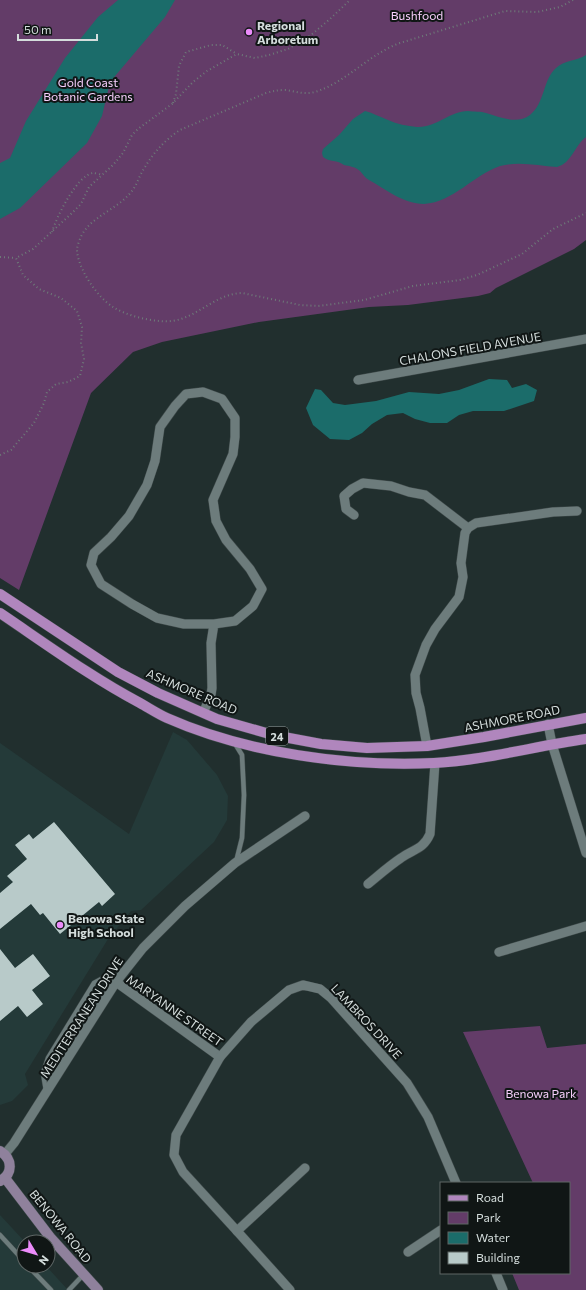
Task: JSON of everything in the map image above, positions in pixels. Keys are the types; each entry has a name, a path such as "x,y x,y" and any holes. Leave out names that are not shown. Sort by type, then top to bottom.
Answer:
{"main road":[{"name":"ASHMORE ROAD","path":"0,594 118,672 158,693 224,721 273,735 321,744 367,748 427,746 586,718"},
{"name":"24","path":"0,613 109,686 167,718 232,741 278,752 332,760 405,764 435,763 492,756 586,739"},
{"path":"2,1153 10,1164 8,1174 3,1179"},
{"name":"BENOWA ROAD","path":"3,1179 50,1237 98,1290"}],"street":[{"name":"CHALONS FIELD AVENUE","path":"358,380 586,339"},
{"path":"202,392 222,399 235,418 233,454 213,500 216,521 226,540 250,569 262,589 253,606 235,621 214,624 184,624 157,618 101,584 91,565 94,553 130,516 147,485 155,461 160,427 175,406 186,394 202,392"},
{"path":"354,515 346,509 344,496 352,489 363,483 377,484 425,494 468,528"},
{"path":"427,746 416,693 415,675 435,629 459,597 463,577 461,563 465,533 468,528 476,523 553,512 576,511"},
{"path":"203,713 212,688 211,643 214,624"},
{"path":"548,724 552,744 586,853"},
{"path":"368,884 402,856 426,842 430,834 435,763"},
{"name":"MEDITERRANEAN DRIVE","path":"2,1153 14,1143 116,982 143,948 185,906 235,863 305,816"},
{"path":"499,952 586,926"},
{"name":"MARYANNE STREET","path":"116,982 220,1057"},
{"name":"LAMBROS DRIVE","path":"290,1290 183,1172 174,1155 176,1135 220,1057 251,1022 289,990 303,985 320,988 331,998 407,1083 428,1117 456,1182"},
{"path":"237,1231 305,1168"},
{"path":"408,1252 440,1231"},
{"path":"496,1274 503,1290"}],"lane":[{"path":"232,741 242,755 244,795 242,838 235,863"},
{"path":"46,1092 43,1073 48,1058 94,983 105,976 116,982"},
{"path":"0,1235 16,1253"},
{"path":"0,1241 7,1243"},
{"path":"36,1274 51,1290"},
{"path":"69,1290 84,1274"}],"path":[{"path":"172,104 176,94 179,66 186,52 211,45 222,45 237,54 255,58 288,49 311,35 350,0"},
{"path":"573,0 569,3 537,12 506,12 400,43 383,50 345,77 324,89 305,94 285,90 276,90 180,130 172,135 156,151 145,166 133,189 127,196 119,204 91,223 85,230 77,248 85,273 95,290 114,308 146,318 167,322 192,316 217,300 234,294 242,293 300,305 318,306 364,300 413,286 460,280 477,275 522,254 553,229 586,213"},
{"path":"0,258 16,258 34,249 81,204 90,187 118,159 132,135 138,129 172,104 193,82 207,71 237,54"},
{"path":"52,233 60,211 82,179 92,173 102,175"},
{"path":"0,455 11,450 34,423 44,404 47,392 56,384 68,382 80,376 84,359 81,343 82,327 77,311 61,298 39,289 23,275 16,258"}],"shaded area":[{"name":"Benowa State High School","path":"173,732 187,740 217,775 228,796 227,820 214,842 141,910 131,911 108,939 25,1074 28,1085 12,1101 0,1105 0,743 129,834"},
{"path":"0,1215 18,1234 16,1234 16,1274 53,1274 68,1290 0,1290"}],"green space":[{"path":"0,0 586,0 586,240 574,249 496,288 490,293 478,296 408,305 369,307 259,322 162,342 133,352 91,393 19,590 0,578"},
{"name":"Benowa Park","path":"540,1026 547,1048 586,1044 586,1290 519,1290 512,1274 570,1274 570,1182 533,1182 463,1032"}],"water":[{"path":"118,0 175,0 165,17 110,82 102,116 87,143 20,208 0,219 0,163 10,158 26,121 65,58 98,17"},
{"path":"586,55 586,137 570,158 562,165 557,167 522,164 500,166 481,175 445,198 424,204 409,202 402,199 365,177 357,169 323,157 323,149 339,135 353,119 365,111 395,123 417,127 424,127 455,114 468,111 484,112 514,120 525,118 535,110 539,104 549,78 556,68 563,63"},
{"path":"489,379 507,380 512,388 526,384 537,390 534,401 504,411 473,411 459,415 447,423 430,423 415,419 403,413 387,415 372,424 362,433 349,440 330,439 313,425 306,408 315,389 321,390 333,403 345,405 376,401 409,392 439,394 459,390"}],"building":[{"path":"54,822 115,894 102,906 99,902 60,934 43,913 40,915 31,904 0,929 0,893 13,882 7,876 27,859 15,845 29,834 33,839"},
{"path":"0,949 15,968 33,954 50,976 32,990 43,1004 27,1017 18,1006 0,1021"}],"place":[{"name":"Regional Arboretum","path":"249,32"},
{"name":"Benowa State High School","path":"60,925"}],"park label":[{"name":"Bushfood","path":"417,15"},
{"name":"Gold Coast Botanic Gardens","path":"88,89"}]}
